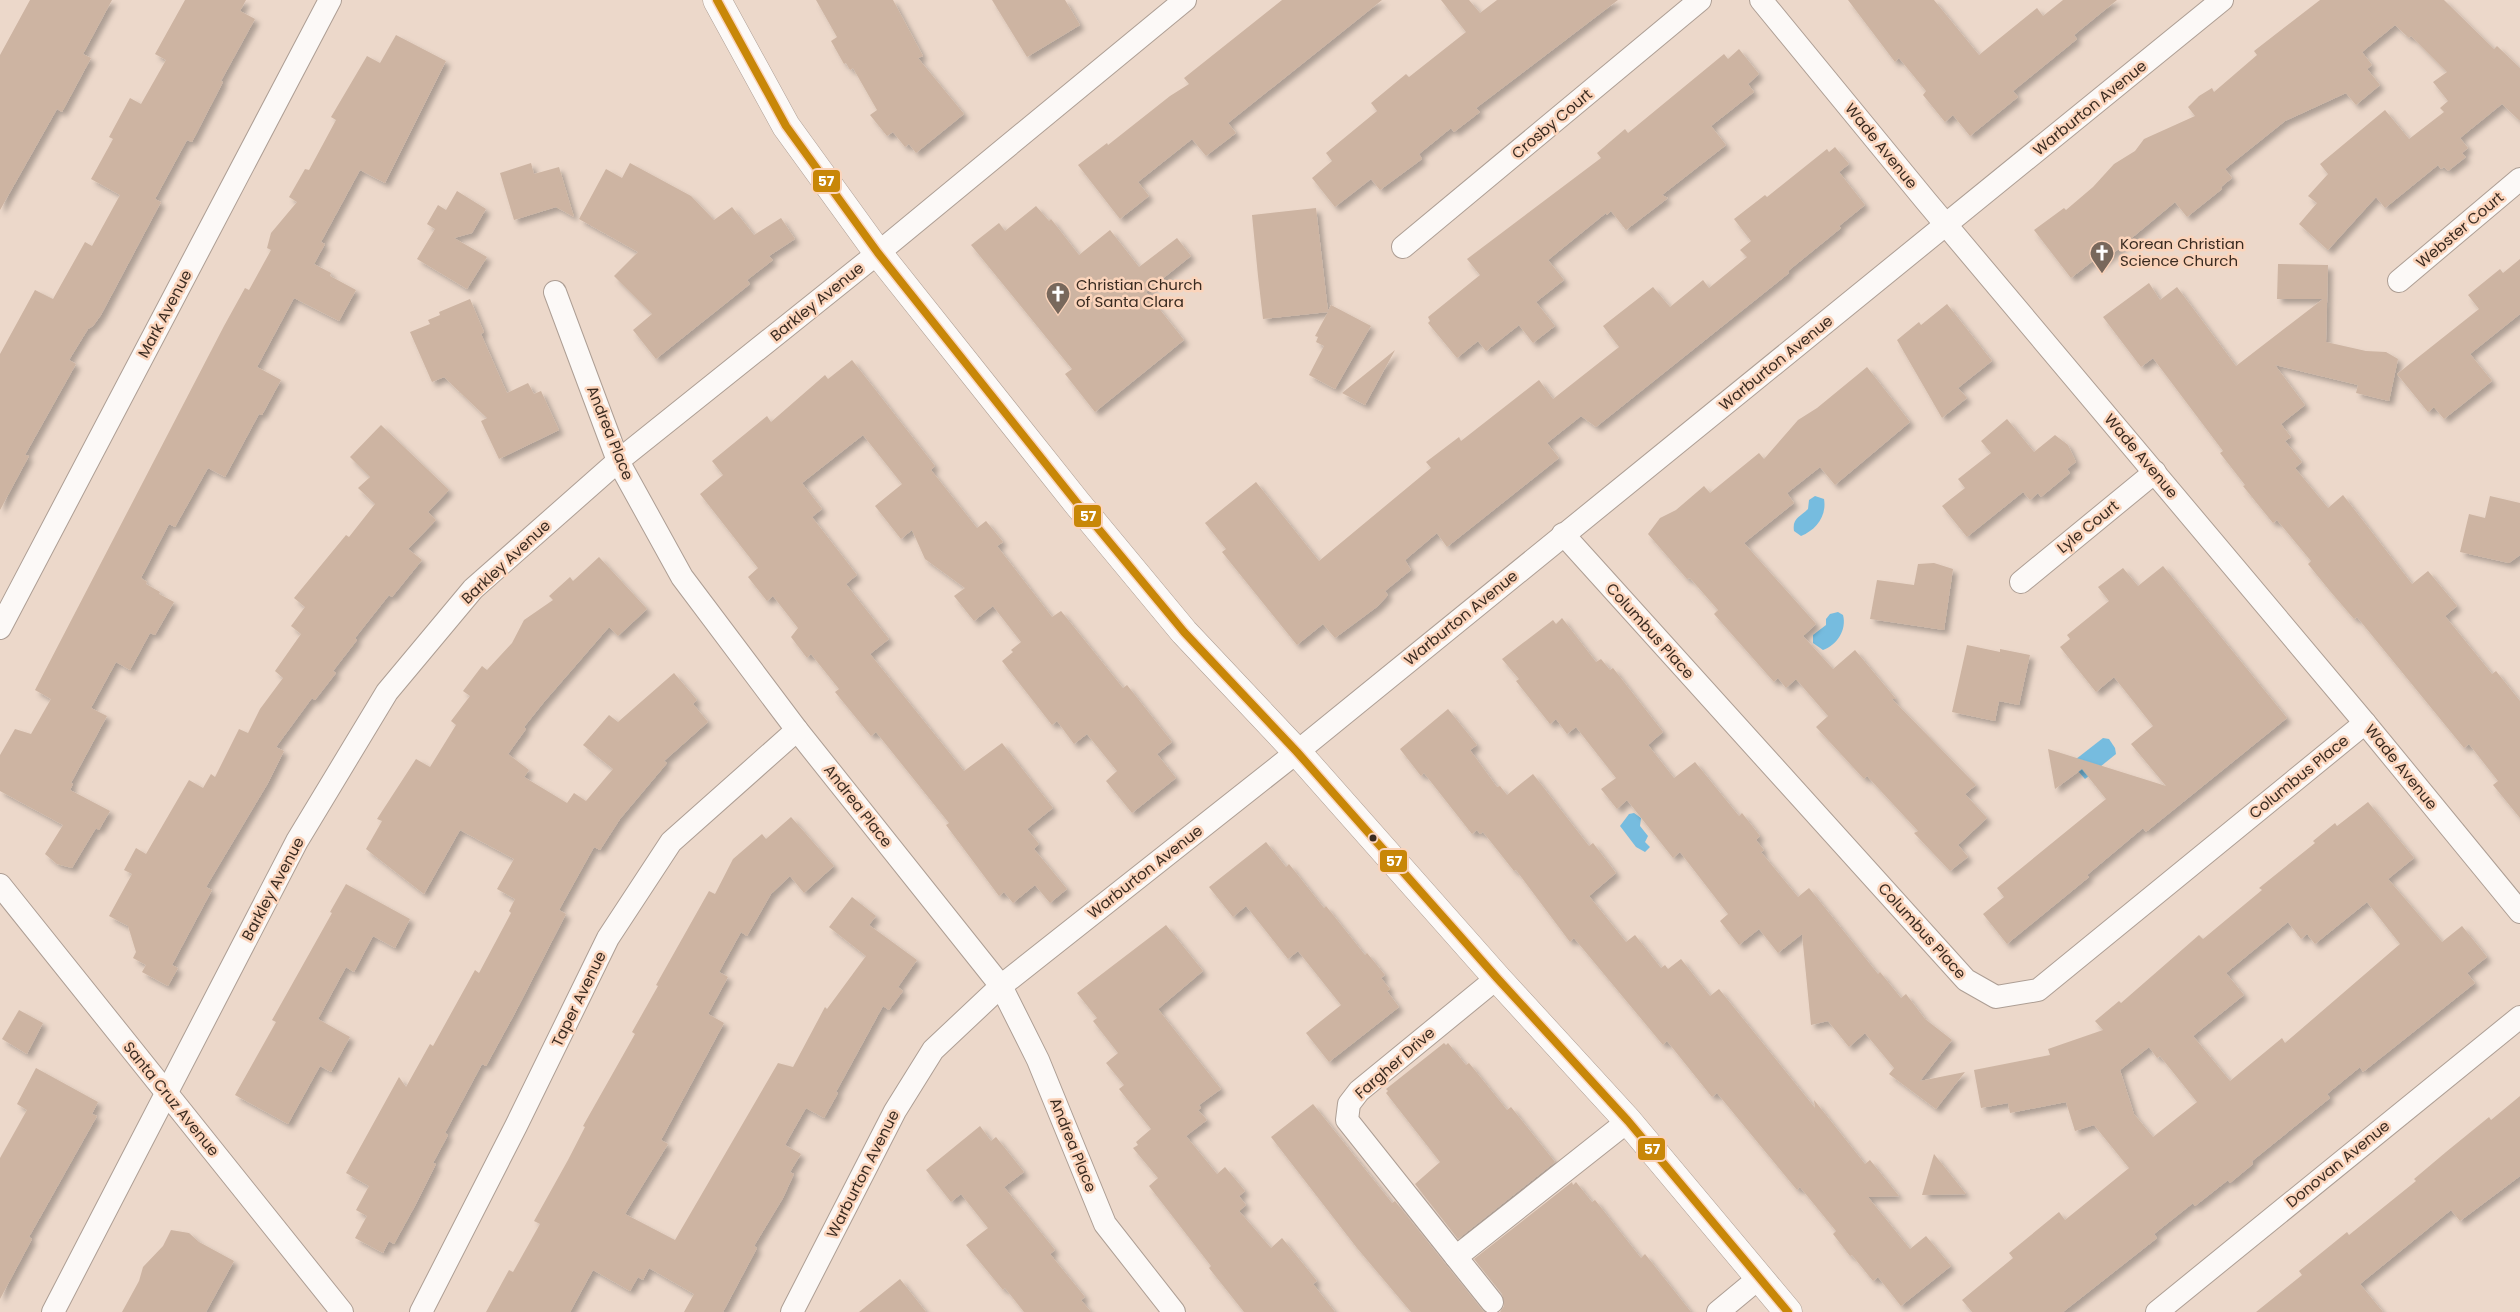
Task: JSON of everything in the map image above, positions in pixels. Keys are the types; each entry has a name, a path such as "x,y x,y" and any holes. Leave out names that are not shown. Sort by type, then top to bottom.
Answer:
{"main road":[{"path":"717,0 786,126 878,253 1184,632 1297,752 1497,978 1628,1121 1788,1312"}],"street":[{"name":"Mark Avenue","path":"0,628 330,0"},
{"name":"Crosby Court","path":"1403,247 1700,0"},
{"name":"Wade Avenue","path":"1761,0 1947,225 2365,723 2520,912"},
{"name":"Warburton Avenue","path":"792,1312 895,1111 934,1050 1001,986 1297,752 2222,0"},
{"name":"Barkley Avenue","path":"53,1312 297,841 387,692 473,589 618,461 878,253 1170,4"},
{"name":"Webster Court","path":"2399,281 2520,180"},
{"name":"Andrea Place","path":"555,292 618,461 682,577 797,730 1001,986 1038,1060 1105,1224 1174,1312"},
{"name":"Lyle Court","path":"2021,582 2155,472"},
{"name":"Columbus Place","path":"1563,534 1966,980 1996,997 2038,990 2365,723"},
{"name":"Taper Avenue","path":"421,1312 516,1126 608,938 671,842 797,730"},
{"name":"Santa Cruz Avenue","path":"0,886 342,1312"},
{"name":"Fargher Drive","path":"1492,1302 1348,1120 1349,1104 1359,1090 1497,978"},
{"name":"Donovan Avenue","path":"2157,1312 2520,1017"},
{"path":"1456,1257 1628,1121"},
{"path":"1718,1312 1759,1278"}],"water":[{"path":"1815,496 1824,499 1822,517 1816,526 1801,536 1794,531 1794,523 1808,509 1809,500"},
{"path":"1838,612 1843,615 1844,626 1837,641 1823,650 1813,643 1813,635 1826,625 1826,619 1830,614"},
{"path":"2103,738 2109,739 2115,748 2116,754 2085,779 2071,763"},
{"path":"1634,813 1641,818 1640,826 1648,836 1645,842 1650,847 1645,852 1636,847 1620,826 1629,814"}],"building":[{"path":"30,0 112,0 83,54 91,58 62,112 57,109 0,210 0,55"},
{"path":"185,0 246,0 240,11 255,19 221,81 223,82 192,142 187,140 155,199 161,202 101,315 93,326 88,329 69,360 76,364 25,455 29,456 0,510 0,354 35,290 53,299 85,242 92,246 120,195 91,179 113,139 109,137 130,98 141,104 166,60 155,54"},
{"path":"816,0 893,0 923,56 918,58 964,114 916,153 909,144 905,147 893,132 887,136 870,115 877,110 853,68 850,70 846,63 844,64 831,41 837,37"},
{"path":"992,0 1065,0 1080,25 1027,57"},
{"path":"1282,0 1382,0 1228,123 1236,133 1206,156 1192,139 1138,182 1149,196 1120,219 1078,165 1107,143 1108,145 1170,96 1189,84 1184,78"},
{"path":"1441,0 1469,0 1480,13 1497,0 1618,0 1476,108 1480,112 1454,132 1451,128 1419,154 1422,159 1380,190 1371,179 1335,207 1312,178 1332,161 1326,153 1377,111 1371,103 1406,74 1409,77 1466,32"},
{"path":"1848,0 1934,0 1979,55 2037,8 2043,16 2063,0 2117,0 2074,35 2077,39 2013,91 2018,97 1970,136 1953,115 1945,122 1923,95 1926,91 1899,58 1895,62"},
{"path":"2320,0 2444,0 2494,49 2497,46 2520,68 2520,121 2502,104 2460,138 2468,148 2462,153 2466,157 2448,171 2444,167 2441,169 2438,165 2385,208 2376,197 2328,250 2299,224 2317,203 2308,196 2328,174 2320,164 2385,110 2409,139 2444,112 2440,108 2448,101 2433,82 2447,72 2411,36 2409,38 2395,25 2362,52 2372,65 2367,69 2380,85 2356,105 2346,93 2285,121 2225,169 2232,178 2221,187 2222,189 2187,217 2175,202 2098,266 2094,260 2071,278 2034,230 2064,208 2066,210 2093,187 2114,164 2135,151 2144,139 2195,116 2188,107 2199,96 2212,88 2214,92 2257,55 2254,51"},
{"path":"396,35 446,61 385,183 360,170 321,242 325,244 314,264 331,273 330,276 356,290 339,321 294,298 257,367 281,380 262,415 259,414 225,477 208,468 175,527 169,524 141,578 147,582 146,584 160,592 159,594 174,602 155,635 150,633 130,670 116,662 91,708 107,716 71,783 73,784 70,790 110,811 99,830 96,828 72,868 57,864 45,854 63,825 0,791 0,755 15,729 31,734 51,699 35,690 224,326 245,288 249,290 271,250 267,248 271,233 297,202 289,197 305,169 309,170 336,120 331,117 367,56 380,63"},
{"path":"1739,49 1759,74 1748,84 1754,92 1711,126 1726,145 1662,195 1668,198 1626,230 1611,211 1548,260 1564,280 1536,302 1555,326 1533,343 1519,325 1486,351 1478,341 1457,358 1428,323 1430,321 1428,317 1480,275 1467,259 1601,158 1597,153 1625,129 1628,133 1724,54 1728,59"},
{"path":"1835,147 1849,164 1839,172 1865,205 1839,226 1841,228 1788,271 1789,273 1596,427 1581,416 1547,443 1559,458 1447,547 1437,533 1405,560 1411,570 1385,591 1388,595 1378,606 1335,638 1323,624 1297,645 1222,552 1226,549 1205,523 1256,482 1319,561 1431,468 1426,462 1459,437 1461,441 1539,380 1553,399 1619,347 1603,326 1653,287 1670,307 1703,280 1709,288 1747,257 1740,250 1751,241 1734,219 1765,195 1767,197 1827,149 1829,152"},
{"path":"531,163 534,174 559,167 574,217 556,207 514,220 500,173"},
{"path":"630,163 691,196 714,220 732,207 754,235 781,218 795,239 769,256 773,260 747,280 750,284 656,359 633,330 652,314 614,276 638,252 579,219 606,169 622,178"},
{"path":"457,191 486,209 472,233 454,238 487,257 467,289 417,259 435,229 427,224 438,205 446,210"},
{"path":"1036,206 1049,221 1051,219 1079,255 1110,230 1139,267 1177,238 1191,256 1146,292 1184,340 1095,412 1065,374 1072,369 971,245 999,223 1005,231"},
{"path":"1316,208 1328,311 1331,305 1371,326 1335,389 1309,375 1324,346 1316,342 1318,337 1315,336 1328,312 1263,319 1258,276 1252,215"},
{"path":"2520,259 2520,314 2470,354 2492,381 2444,419 2434,407 2428,412 2397,374 2479,309 2468,295 2500,269 2503,273"},
{"path":"2278,264 2328,265 2326,342 2366,351 2386,352 2398,359 2389,401 2356,393 2358,385 2275,365 2305,405 2281,424 2291,437 2285,441 2302,462 2295,468 2328,508 2343,495 2412,584 2428,571 2457,606 2445,616 2492,674 2496,671 2520,701 2520,818 2493,785 2498,781 2469,744 2464,748 2357,617 2354,619 2330,591 2308,564 2311,561 2277,520 2273,523 2243,486 2245,485 2220,453 2223,451 2153,358 2141,367 2103,317 2149,283 2160,300 2177,287 2236,366 2323,299 2277,299"},
{"path":"470,299 484,332 481,334 507,393 528,383 534,394 541,391 559,430 499,459 481,421 487,418 444,377 432,382 410,332 430,324 428,320 440,315 439,312"},
{"path":"1947,304 1992,361 1958,388 1967,398 1942,418 1897,340 1919,322 1921,325"},
{"path":"1395,350 1365,405 1342,393"},
{"path":"852,360 935,466 931,470 977,528 986,521 1003,542 997,546 1052,617 1061,611 1123,688 1127,685 1172,742 1157,754 1176,778 1132,813 1106,781 1117,771 1087,734 1074,744 1057,721 1052,725 1002,661 1021,642 993,606 974,621 954,596 965,588 925,559 912,530 901,539 875,506 902,484 863,435 802,483 822,509 812,517 857,575 846,584 889,639 870,654 964,771 1002,743 1053,808 1027,829 1039,844 1034,849 1067,889 1050,903 1035,885 1013,903 1004,892 999,896 946,825 949,823 876,732 871,736 835,692 839,689 811,654 807,658 791,637 798,628 773,596 767,601 748,577 758,568 700,494 723,475 712,461 767,416 771,422 825,375 828,379"},
{"path":"1867,367 1910,422 1835,485 1820,467 1787,493 1794,503 1744,543 1816,624 1803,636 1833,669 1855,650 1896,699 1892,699 1976,785 1965,794 1987,818 1958,845 1968,857 1950,871 1914,833 1918,831 1867,776 1864,779 1816,727 1828,716 1796,679 1786,688 1778,678 1774,682 1714,614 1718,610 1690,578 1687,579 1648,534 1660,518 1676,510 1704,486 1710,493 1759,453 1764,459 1798,420 1817,408"},
{"path":"2007,419 2034,452 2055,435 2068,445 2076,462 2067,469 2070,473 2041,497 2038,493 2030,500 2023,492 1967,537 1942,506 1965,488 1958,479 1991,453 1981,441"},
{"path":"381,425 449,490 428,512 436,520 408,549 422,560 392,597 389,595 355,638 357,640 333,671 336,673 315,700 312,698 276,747 284,751 268,783 206,887 212,890 172,965 178,968 168,986 142,972 146,965 133,958 136,952 128,926 109,916 132,874 124,870 136,848 146,854 189,780 203,788 211,774 215,777 239,729 248,733 260,709 283,678 275,671 301,634 291,626 305,607 294,598 346,535 349,537 375,504 358,488 370,477 350,457"},
{"path":"2490,496 2520,503 2520,555 2509,563 2460,552 2469,514 2485,518"},
{"path":"599,557 647,609 618,636 609,627 524,727 526,729 508,754 529,770 524,777 567,803 574,793 586,801 613,769 583,745 609,715 618,722 674,673 697,700 693,704 708,722 664,761 667,763 620,819 600,850 594,847 559,910 566,914 515,1013 486,1066 482,1064 445,1133 448,1135 433,1163 436,1164 416,1204 394,1244 389,1241 383,1253 355,1238 367,1216 356,1210 369,1186 346,1173 399,1077 406,1087 430,1044 433,1046 475,970 479,973 511,913 509,911 515,899 497,889 514,859 460,830 424,894 366,849 382,821 377,819 416,759 430,767 456,725 451,721 470,696 463,691 482,666 487,670 512,643 524,620 553,600 549,596 570,577 573,581"},
{"path":"1934,563 1953,569 1944,630 1870,619 1877,580 1914,585 1918,564"},
{"path":"2163,566 2287,718 2146,832 2143,828 2087,875 2089,877 2007,944 1983,914 2004,897 1997,888 2106,799 2082,769 2055,789 2048,749 2166,786 2131,744 2153,726 2114,677 2096,692 2060,647 2070,639 2067,635 2109,601 2098,587 2123,568 2138,586"},
{"path":"1562,618 1596,662 1601,659 1610,670 1613,668 1663,732 1648,745 1674,778 1695,762 1739,816 1742,813 1760,836 1756,840 1764,850 1761,852 1798,897 1809,888 1878,974 1880,972 1901,998 1906,994 1925,1019 1952,1040 1920,1081 1965,1072 1936,1109 1889,1074 1894,1068 1865,1033 1849,1047 1828,1021 1811,1025 1802,934 1778,953 1759,929 1739,945 1720,921 1728,914 1680,852 1673,858 1627,800 1617,809 1601,789 1616,778 1576,727 1567,734 1556,719 1550,724 1516,681 1519,679 1502,659 1553,620 1556,624"},
{"path":"1967,645 2000,652 2000,649 2030,655 2019,705 1999,701 1995,721 1952,712"},
{"path":"1448,709 1477,745 1470,750 1497,787 1500,786 1507,795 1533,774 1589,846 1593,843 1616,873 1589,896 1626,942 1635,935 1661,968 1665,965 1668,969 1681,959 1710,996 1719,989 1815,1108 1814,1100 1865,1164 1870,1160 1899,1196 1868,1197 1910,1249 1926,1236 1951,1266 1901,1306 1878,1277 1873,1281 1852,1255 1850,1256 1833,1234 1836,1231 1800,1187 1797,1190 1717,1093 1712,1097 1667,1041 1663,1045 1574,938 1570,942 1516,870 1514,871 1483,832 1480,834 1477,830 1472,834 1424,773 1421,776 1400,749"},
{"path":"2368,802 2414,858 2388,879 2442,942 2462,926 2487,957 2467,973 2475,983 2363,1072 2360,1067 2327,1094 2330,1098 2252,1161 2253,1164 2230,1183 2228,1180 2195,1206 2193,1203 2154,1234 2157,1238 2063,1312 1972,1312 1962,1300 2013,1258 2009,1253 2059,1212 2065,1220 2129,1168 2094,1125 2075,1131 2066,1102 2010,1113 2008,1103 1981,1108 1974,1070 2050,1055 2048,1049 2103,1030 2095,1021 2119,1001 2121,1003 2199,935 2203,939 2262,890 2259,888 2315,843 2313,841 2335,823 2337,826","holes":["2367,902 2400,944 2285,1043 2282,1038 2230,1081 2193,1036 2244,995 2226,973 2288,922 2301,939 2307,934 2315,944","2149,1047 2157,1058 2160,1056 2197,1102 2153,1137 2134,1114 2120,1070"]},
{"path":"791,817 834,866 804,893 790,876 771,894 747,936 741,932 719,972 728,977 708,1014 724,1023 661,1140 668,1144 625,1214 675,1240 778,1063 793,1067 825,1007 827,1009 866,956 829,927 852,897 876,916 869,925 917,960 898,987 903,991 889,1010 883,1006 836,1092 838,1093 824,1118 806,1108 785,1145 801,1154 790,1172 794,1174 783,1198 754,1246 757,1248 723,1312 684,1312 694,1294 649,1268 643,1280 638,1277 630,1291 593,1270 570,1312 486,1312 509,1270 513,1272 540,1224 534,1221 568,1160 585,1127 583,1126 635,1034 632,1032 658,986 656,985 709,891 715,894 733,859 762,834 766,839"},
{"path":"1266,842 1286,867 1289,864 1324,908 1326,906 1365,955 1367,953 1385,975 1381,978 1390,989 1387,991 1399,1007 1329,1062 1306,1033 1341,1005 1298,951 1288,959 1246,906 1233,917 1209,887"},
{"path":"346,884 410,919 395,948 373,936 354,972 346,967 318,1019 350,1037 331,1072 320,1066 288,1124 235,1095 276,1022 272,1020 332,913 330,912"},
{"path":"1166,925 1203,971 1158,1009 1221,1089 1199,1105 1201,1108 1198,1110 1207,1120 1186,1136 1217,1174 1225,1167 1245,1191 1239,1196 1246,1205 1239,1211 1271,1248 1282,1238 1317,1281 1313,1284 1335,1312 1244,1312 1149,1186 1158,1178 1133,1148 1138,1145 1136,1142 1151,1129 1119,1089 1124,1085 1106,1063 1118,1053 1093,1021 1097,1018 1077,993"},
{"path":"19,1010 43,1023 27,1054 2,1039"},
{"path":"1444,1043 1446,1045 1448,1043 1466,1065 1469,1063 1507,1110 1511,1107 1555,1162 1458,1239 1415,1184 1440,1162 1386,1093 1388,1091 1386,1089"},
{"path":"36,1068 98,1102 92,1114 97,1116 29,1237 32,1239 0,1299 0,1158 27,1110 17,1104"},
{"path":"2520,1096 2520,1176 2460,1221 2451,1210 2360,1284 2383,1312 2256,1312 2302,1275 2299,1271 2347,1232 2349,1235 2416,1181 2414,1179 2489,1117 2491,1120"},
{"path":"1313,1104 1392,1203 1395,1201 1484,1312 1411,1312 1357,1248 1271,1137"},
{"path":"980,1126 991,1141 996,1137 1024,1172 1004,1187 1055,1250 1050,1254 1085,1297 1081,1300 1091,1312 1024,1312 966,1245 988,1228 961,1194 951,1202 926,1170"},
{"path":"1934,1154 1966,1194 1922,1195"},
{"path":"1572,1182 1573,1185 1576,1182 1592,1202 1595,1200 1641,1258 1645,1254 1691,1312 1500,1312 1504,1306 1502,1294 1474,1259"},
{"path":"171,1230 189,1233 199,1242 234,1261 206,1312 122,1312 139,1281 143,1267 163,1246"},
{"path":"900,1279 926,1312 859,1312"}],"transit line":[{"name":"57","path":"717,0 786,126 878,253 1077,503 1184,632 1297,752 1497,978 1628,1121 1788,1312"}],"place":[{"name":"Korean Christian Science Church","path":"2102,274"},
{"name":"Christian Church of Santa Clara","path":"1058,315"}]}
